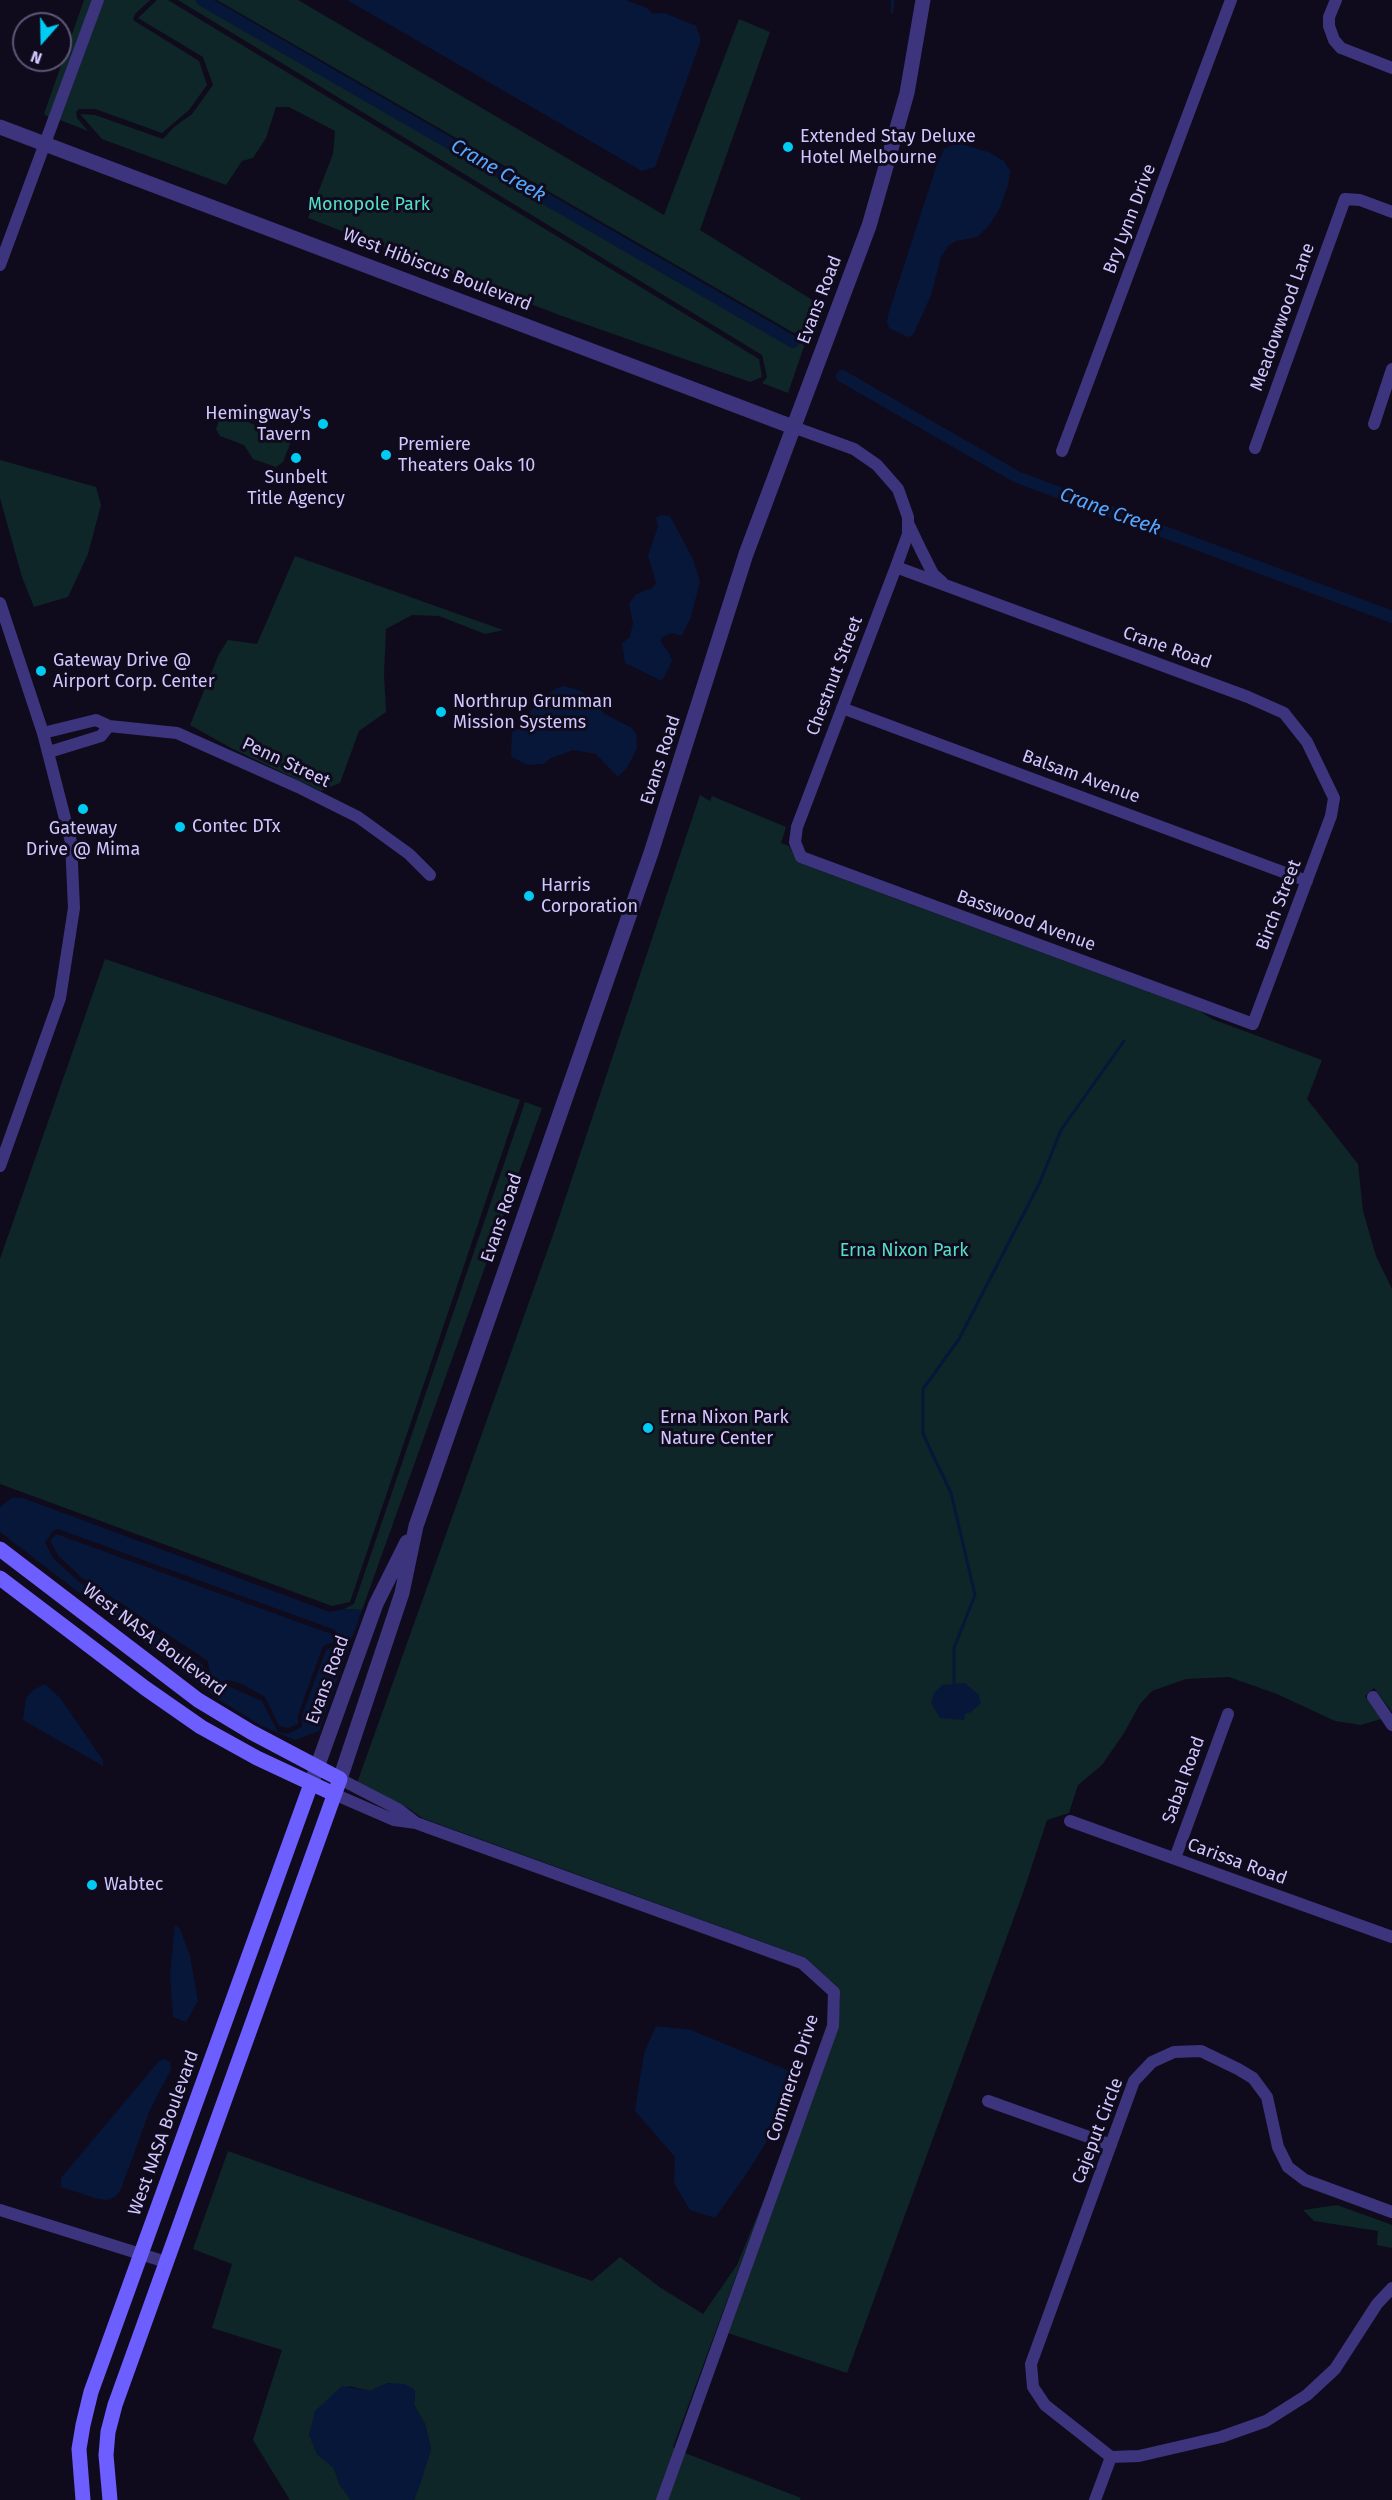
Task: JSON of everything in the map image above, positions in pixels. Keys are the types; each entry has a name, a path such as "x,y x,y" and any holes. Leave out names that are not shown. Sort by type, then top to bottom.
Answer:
{"main road":[{"name":"West NASA Boulevard","path":"0,1549 189,1694 241,1726 340,1779"},
{"path":"0,1578 183,1715 256,1758 334,1794"},
{"path":"110,2500 106,2455 108,2432 120,2392 340,1779"},
{"name":"West NASA Boulevard","path":"82,2500 79,2449 85,2414 311,1784"}],"street":[{"path":"0,265 98,0"},
{"name":"Evans Road","path":"340,1779 402,1593 416,1526 651,853 746,554 859,252 882,182 907,93 922,0"},
{"name":"Bry Lynn Drive","path":"1062,451 1231,0"},
{"path":"1336,0 1329,17 1329,26 1334,40 1341,48 1392,68"},
{"name":"West Hibiscus Boulevard","path":"0,127 793,427"},
{"name":"Meadowwood Lane","path":"1256,448 1345,199 1360,200 1392,213"},
{"path":"1374,424 1392,369"},
{"path":"793,427 854,449 877,465 897,489 908,517 908,523 933,574 945,585"},
{"name":"Chestnut Street","path":"795,842 796,827 896,567 908,534 908,523"},
{"name":"Crane Road","path":"896,567 1248,697 1284,713 1307,742 1334,798"},
{"path":"0,603 49,752 71,842 74,908 60,998 0,1166"},
{"name":"Balsam Avenue","path":"842,708 1307,881"},
{"name":"Penn Street","path":"43,733 96,720 109,726 177,733 298,787 358,817 409,854 430,875"},
{"path":"49,752 101,736 109,726"},
{"name":"Birch Street","path":"1253,1024 1331,816 1334,798"},
{"name":"Basswood Avenue","path":"795,842 801,857 1253,1024"},
{"name":"Evans Road","path":"311,1784 376,1604 416,1526"},
{"path":"1373,1697 1392,1725"},
{"name":"Sabal Road","path":"1175,1858 1228,1714"},
{"name":"Commerce Drive","path":"340,1779 398,1809 416,1823"},
{"name":"Commerce Drive","path":"334,1794 394,1820 416,1823 802,1963 834,1992 833,2026 662,2500"},
{"name":"Carissa Road","path":"1070,1821 1392,1937"},
{"name":"Cajeput Circle","path":"1111,2457 1045,2405 1033,2387 1031,2364 1134,2081 1152,2062 1174,2052 1201,2051 1253,2078 1267,2097 1278,2147 1288,2167 1305,2180 1392,2212"},
{"path":"988,2101 1111,2145"},
{"path":"0,2210 166,2262"},
{"path":"1095,2500 1111,2457 1139,2456 1221,2437 1266,2421 1307,2395 1335,2369 1377,2304 1392,2288"}],"green space":[{"path":"84,0 92,0 72,54 72,34"},
{"path":"104,0 150,0 135,14 133,20 199,61 207,85 189,110 162,133 95,109 79,109 76,112 77,118 88,131 60,120"},
{"name":"Monopole Park","path":"157,0 168,0 759,359 762,377 750,382 562,316 308,218 333,154 335,131 289,107 276,107 266,138 253,158 242,161 226,185 102,139 80,114 95,115 163,139 173,128 192,114 213,85 203,57 138,18"},
{"path":"178,0 206,0 792,338 805,334 819,303 788,393 762,383 767,377 762,355"},
{"path":"217,0 298,0 664,215 739,19 770,32 700,230 814,301 802,330 794,333"},
{"path":"59,72 66,72 49,117 44,114"},
{"path":"224,406 237,418 273,432 287,427 295,431 283,462 276,467 253,459 244,445 220,436 216,429"},
{"path":"0,460 96,487 101,505 88,554 68,597 34,607 22,577 0,498"},
{"path":"295,556 503,630 485,634 439,616 412,615 386,629 384,674 386,712 359,731 340,783 321,791 231,748 190,725 219,654 228,640 257,644"},
{"name":"Erna Nixon Park","path":"700,795 710,801 712,796 786,827 781,843 789,846 799,863 1200,1011 1212,1019 1322,1060 1307,1099 1358,1164 1363,1211 1376,1256 1392,1289 1392,1712 1374,1688 1365,1696 1381,1719 1361,1725 1335,1721 1277,1694 1229,1677 1186,1679 1152,1691 1140,1704 1102,1765 1078,1785 1069,1813 1047,1820 1024,1890 847,2373 728,2333 838,2028 840,1992 838,1987 804,1957 422,1818 408,1808 357,1783 553,1235"},
{"path":"105,959 520,1100 350,1602 332,1606 0,1484 0,1259"},
{"path":"525,1102 542,1108 362,1610 344,1609 354,1604"},
{"path":"228,2151 592,2281 620,2257 661,2288 703,2314 737,2265 767,2192 673,2447 675,2449 656,2500 414,2500 431,2449 425,2424 414,2405 415,2390 388,2383 370,2391 349,2386 309,2434 317,2454 334,2468 340,2485 351,2500 290,2500 253,2440 282,2350 212,2328 232,2264 193,2249"},
{"path":"1337,2205 1392,2225 1392,2248 1377,2245 1378,2231 1314,2221 1303,2210"},
{"path":"685,2453 801,2498 800,2500 668,2500"}],"water":[{"path":"347,0 626,0 647,8 653,14 665,13 696,26 701,40 655,167 642,171"},
{"path":"958,143 988,152 1004,161 1010,171 1008,185 1000,208 990,224 977,237 956,241 948,246 941,257 931,295 915,331 912,336 908,337 889,328 888,315 936,167 944,149"},
{"path":"670,516 692,557 700,581 691,617 682,636 672,633 662,637 661,642 672,661 662,681 625,663 622,643 630,637 633,623 629,604 636,594 652,588 656,583 648,555 658,527 656,517"},
{"path":"565,686 581,691 605,714 632,728 636,733 637,749 626,769 618,777 596,754 573,750 549,759 544,764 528,765 511,757 512,732 519,728 537,702 557,688"},
{"path":"13,1497 23,1498 330,1612 344,1609 362,1610 319,1731 295,1740 262,1726 218,1699 0,1532 0,1507","holes":["58,1529 335,1630 339,1643 326,1650 302,1716 302,1727 288,1734 278,1732 262,1701 228,1686 209,1689 204,1678 203,1665 78,1581 53,1558 45,1542 54,1530"]},
{"path":"56,1534 331,1634 334,1642 323,1646 298,1715 298,1724 288,1728 279,1726 265,1697 242,1684 228,1680 212,1684 208,1661 81,1577 58,1555 50,1541"},
{"path":"965,1683 978,1694 981,1703 965,1714 964,1720 940,1718 931,1703 934,1693 942,1685"},
{"path":"45,1684 60,1698 103,1760 103,1766 23,1720 26,1698 33,1690"},
{"path":"175,1925 180,1929 190,1956 198,2001 186,2022 173,2017 170,1975"},
{"path":"656,2026 691,2030 790,2071 774,2130 715,2218 690,2210 674,2183 675,2157 635,2111 644,2053"},
{"path":"165,2059 170,2062 171,2069 149,2112 121,2189 115,2197 107,2200 98,2199 61,2187 61,2178 159,2061"},
{"path":"388,2383 405,2384 415,2390 414,2405 425,2424 431,2449 421,2482 414,2500 351,2500 340,2485 334,2468 317,2454 309,2434 315,2411 342,2386 370,2391"}],"waterway":[{"name":"Crane Creek","path":"202,0 793,342"},
{"path":"892,12 893,0"},
{"name":"Crane Creek","path":"842,376 1017,477 1392,617"},
{"path":"954,1684 954,1648 975,1595 951,1493 923,1434 923,1389 959,1339 1040,1182 1061,1130 1124,1041"}],"place":[{"name":"Extended Stay Deluxe Hotel Melbourne","path":"788,147"},
{"name":"Hemingway's Tavern","path":"323,424"},
{"name":"Premiere Theaters Oaks 10","path":"386,455"},
{"name":"Sunbelt Title Agency","path":"296,458"},
{"name":"Gateway Drive @ Airport Corp. Center","path":"41,671"},
{"name":"Northrup Grumman Mission Systems","path":"441,712"},
{"name":"Gateway Drive @ Mima","path":"83,809"},
{"name":"Contec DTx","path":"180,827"},
{"name":"Harris Corporation","path":"529,896"},
{"name":"Erna Nixon Park Nature Center","path":"648,1428"},
{"name":"Wabtec","path":"92,1885"}]}
